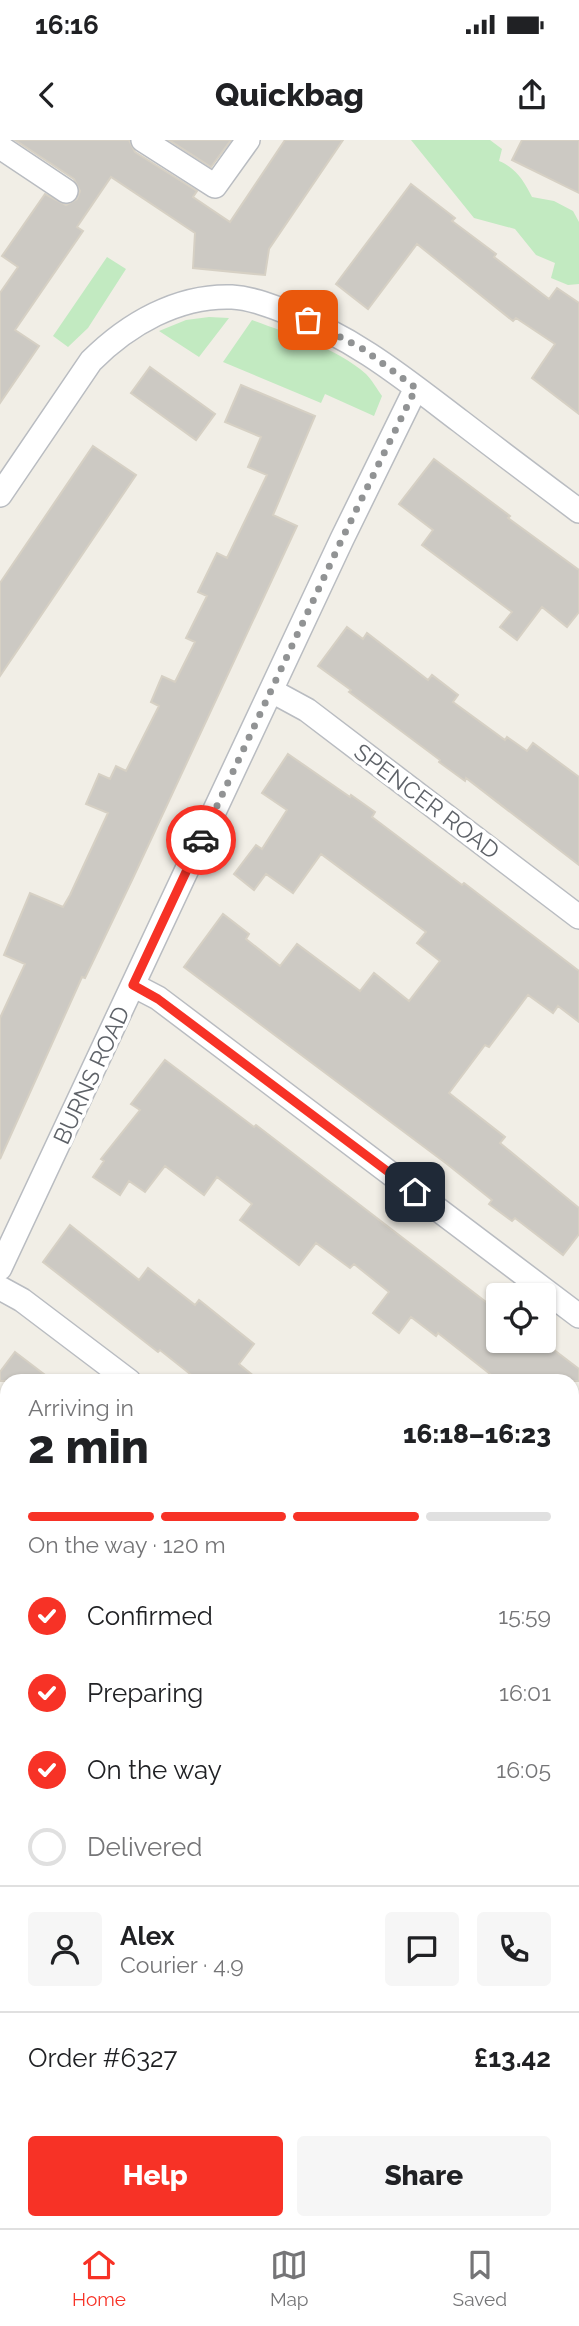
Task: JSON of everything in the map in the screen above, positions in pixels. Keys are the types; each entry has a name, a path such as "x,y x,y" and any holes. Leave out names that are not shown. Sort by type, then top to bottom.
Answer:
{"street":[{"path":"143,140 215,186 248,140"},
{"path":"0,147 66,191"},
{"path":"0,495 91,361 123,332 156,314 187,302 233,297 308,320 363,349 576,503"},
{"name":"BURNS ROAD","path":"0,1268 416,388"},
{"name":"SPENCER ROAD","path":"272,691 307,710 579,917"},
{"path":"133,985 158,999 579,1316"},
{"path":"0,1288 22,1300 120,1374"}],"green space":[{"path":"411,140 490,140 502,149 499,161 519,176 532,197 554,201 573,211 579,222 579,284 568,285 551,278 555,263 536,255 515,229 474,218"},
{"path":"107,257 126,269 88,328 68,347 53,336"},
{"path":"229,318 199,357 159,331 186,320"},
{"path":"252,320 327,349 366,374 382,396 374,416 325,394 321,403 223,362"}],"building":[{"path":"15,140 129,140 135,152 197,191 193,197 230,222 285,140 343,140 269,249 265,275 193,268 195,233 111,177 77,227 83,231 15,330 39,346 0,403 0,293 18,267 2,256 45,194 66,205 77,199 80,191 74,179"},
{"path":"169,140 231,140 211,167"},
{"path":"522,140 579,140 579,193 512,160"},
{"path":"411,184 455,218 452,221 496,254 494,257 549,299 557,288 579,303 579,414 532,378 555,344 516,318 513,321 417,244 368,309 336,284"},
{"path":"150,367 215,414 196,440 131,393"},
{"path":"241,385 315,416 273,515 297,526 133,878 85,978 82,977 0,1159 0,1018 25,964 4,955 30,893 63,907 70,895 108,813 86,804 99,774 110,779 116,766 126,771 159,706 151,702 162,676 175,682 195,642 186,638 207,596 198,592 217,553 227,558 267,475 248,467 261,437 225,422"},
{"path":"93,446 136,475 0,676 0,583"},
{"path":"434,459 579,570 579,612 567,627 542,607 517,640 500,627 512,612 422,545 433,530 399,504"},
{"path":"347,627 363,639 367,633 428,680 432,675 458,695 453,702 505,740 507,737 527,751 533,743 579,777 579,865 466,778 465,781 439,762 440,760 318,666"},
{"path":"288,754 375,812 372,817 579,971 579,1022 558,1006 553,1013 528,995 489,1047 485,1045 449,1093 505,1137 500,1143 579,1208 579,1234 563,1255 515,1218 512,1221 489,1204 492,1200 447,1164 184,967 223,914 249,934 246,939 280,966 297,944 360,991 374,973 409,1001 440,961 417,943 426,932 321,854 293,893 266,874 254,890 234,874 256,845 262,849 287,810 262,793"},
{"path":"165,1060 254,1127 256,1125 486,1302 486,1353 556,1351 579,1369 579,1374 490,1374 438,1333 436,1336 411,1317 399,1333 373,1313 389,1292 354,1264 350,1268 316,1243 299,1265 240,1220 252,1204 217,1177 204,1195 165,1166 145,1192 129,1181 120,1195 93,1177 104,1161 101,1159 140,1110 131,1104"},
{"path":"70,1225 139,1280 148,1268 195,1305 199,1300 254,1344 239,1364 251,1374 190,1374 43,1262"},
{"path":"15,1352 44,1374 0,1374"}],"way so far":[{"path":"201,840 416,388 363,349 308,320"}],"route":[{"path":"201,840 133,985 150,993 415,1192"}]}
